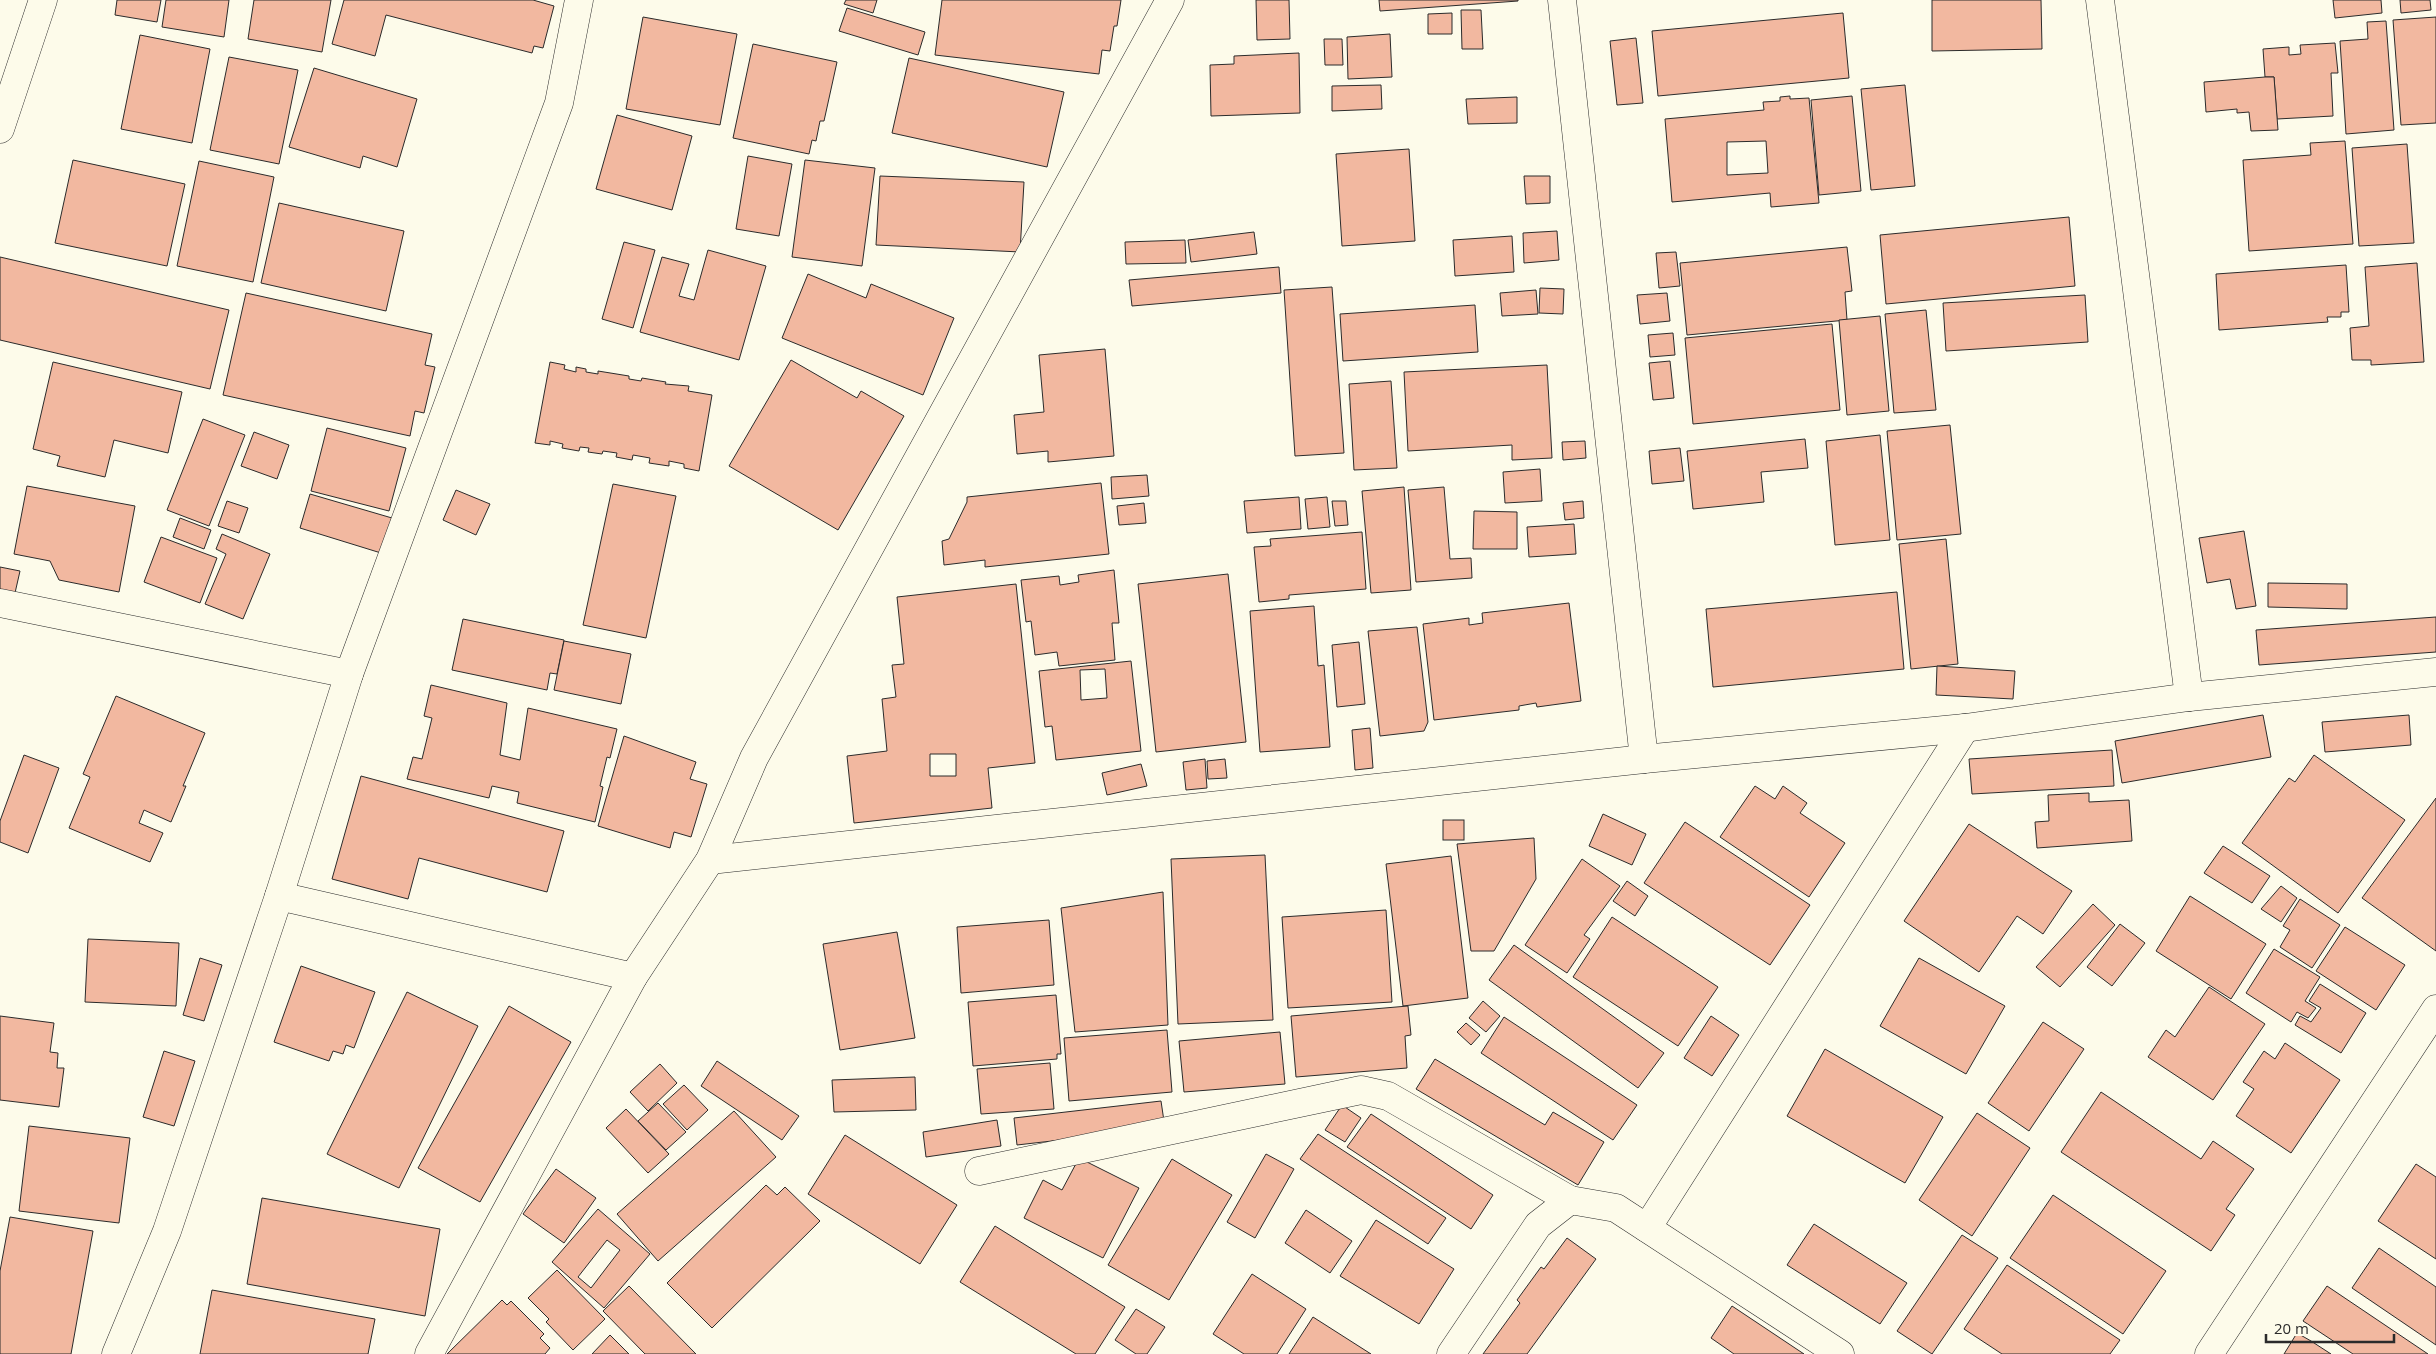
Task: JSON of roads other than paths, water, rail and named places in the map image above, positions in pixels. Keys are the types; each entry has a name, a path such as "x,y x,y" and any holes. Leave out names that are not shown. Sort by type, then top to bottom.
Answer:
{"street":[{"path":"0,129 43,0"},
{"path":"116,1354 167,1231 279,896 348,674 559,103 579,0"},
{"path":"429,1354 634,977 710,860 754,758 1170,0"},
{"path":"1562,0 1644,759"},
{"path":"2100,0 2190,697"},
{"path":"0,604 348,674"},
{"path":"710,860 1644,759 1965,728 2190,697 2436,672"},
{"path":"1647,1228 1965,728"},
{"path":"279,896 634,977"},
{"path":"2208,1354 2436,1009"},
{"path":"979,1171 1361,1090 1388,1096 1570,1200 1616,1208 1840,1354"},
{"path":"1451,1354 1538,1225 1570,1200"}]}
